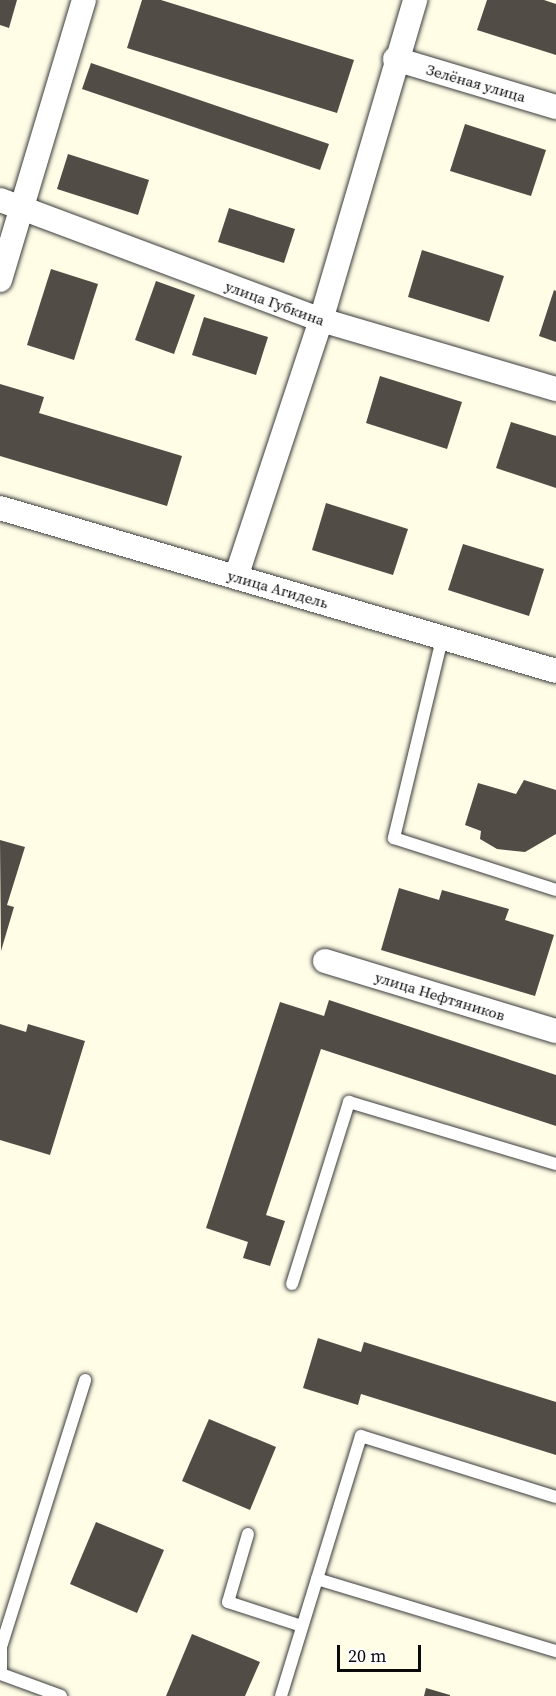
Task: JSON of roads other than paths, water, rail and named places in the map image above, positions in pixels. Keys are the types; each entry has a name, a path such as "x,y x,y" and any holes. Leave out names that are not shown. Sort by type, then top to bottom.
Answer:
{"street":[{"path":"0,280 11,204 84,0"},
{"path":"236,577 321,320 415,0"},
{"name":"Зелёная улица","path":"396,59 556,107"},
{"name":"улица Губкина","path":"11,204 321,320 556,389"},
{"name":"улица Агидель","path":"0,508 443,635 556,670"},
{"name":"улица Нефтяников","path":"325,961 556,1031"}],"lane":[{"path":"443,635 394,838 556,890"},
{"path":"292,1284 349,1102 556,1164"},
{"path":"61,1696 1,1674 1,1647 85,1380"},
{"path":"281,1696 361,1436 556,1497"},
{"path":"248,1534 228,1602 302,1626"},
{"path":"317,1579 556,1651"}]}
